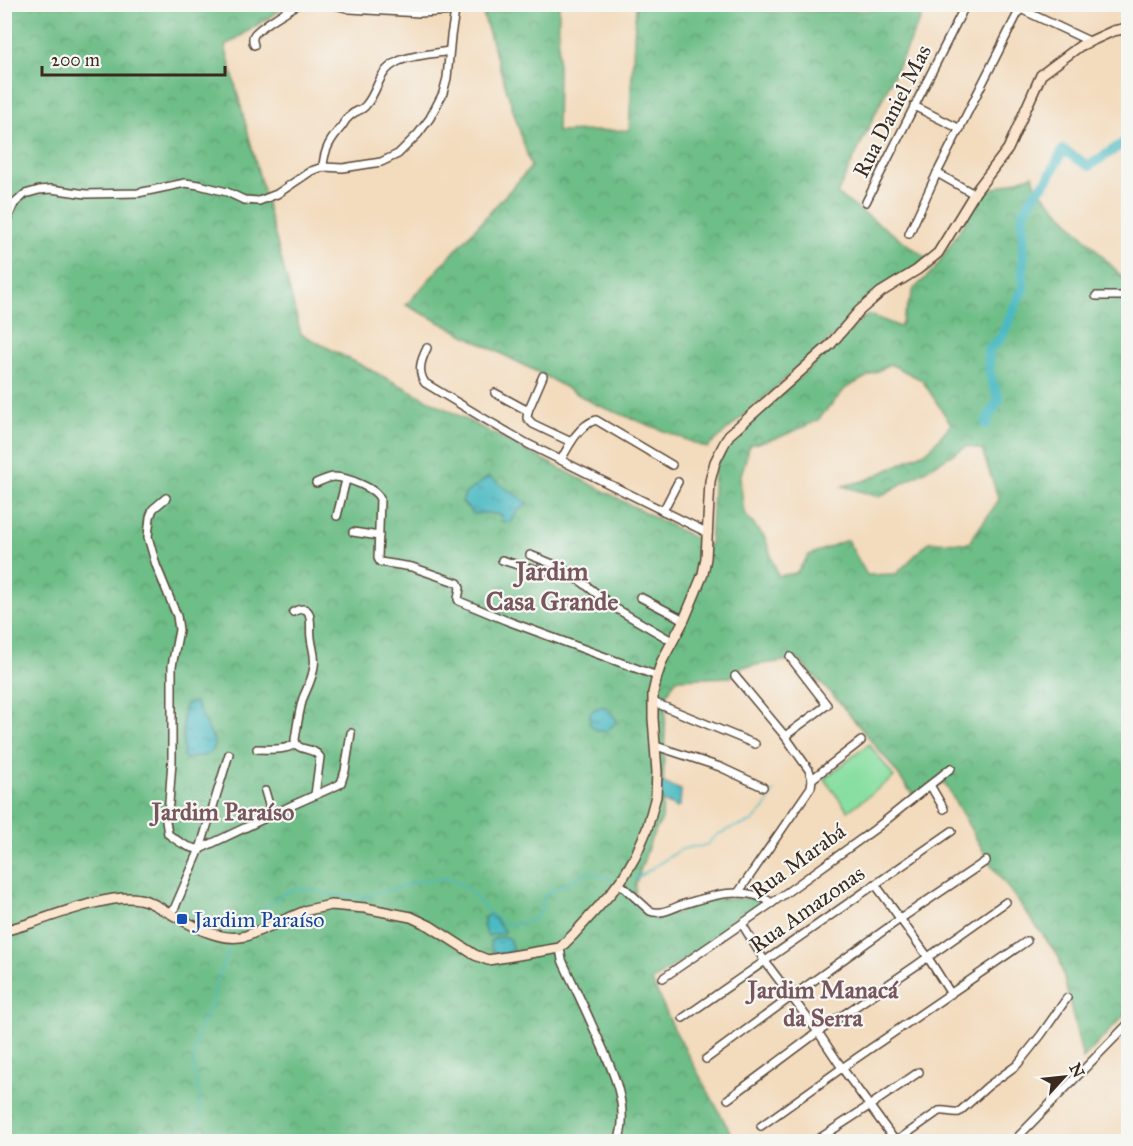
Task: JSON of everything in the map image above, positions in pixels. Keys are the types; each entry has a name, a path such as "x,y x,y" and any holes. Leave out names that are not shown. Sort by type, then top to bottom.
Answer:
{"main road":[{"path":"4,931 74,909 107,901 138,898 223,937 239,938 325,905 379,911 417,920 439,931 475,955 488,960 560,948 619,883 640,846 656,796 653,702 657,676 704,574 708,533 707,510 712,472 717,456 729,435 824,351 866,305 938,253 974,194 1008,149 1041,75 1089,41 1113,31 1128,28"}],"street":[{"path":"254,45 253,37 256,33 299,4"},
{"path":"331,4 350,9 420,13 456,11 473,4"},
{"name":"Rua Daniel Mas","path":"866,202 966,4"},
{"path":"1010,4 1089,41"},
{"path":"1117,4 1128,10"},
{"path":"909,234 937,173 1020,9"},
{"path":"4,227 14,204 25,194 39,190 51,189 86,194 138,193 185,183 199,184 227,192 244,200 259,201 277,194 311,171 323,167 343,168 366,165 381,162 398,154 418,134 443,93 456,11"},
{"path":"323,167 330,140 352,113 362,110 368,103 380,77 390,66 406,59 449,51"},
{"path":"914,106 960,129"},
{"path":"937,173 974,194"},
{"path":"1096,296 1128,296"},
{"path":"427,348 420,369 425,383 528,444 708,533"},
{"path":"543,376 527,418 533,424 571,442"},
{"path":"495,393 528,411"},
{"path":"561,460 577,434 592,421 597,420 672,465"},
{"path":"316,483 333,476 367,487 378,494 380,499 378,558 380,562 412,567 458,583 459,601 657,676"},
{"path":"337,516 346,480"},
{"path":"663,511 678,482"},
{"path":"166,498 153,509 148,537 156,565 177,616 178,630 172,666 172,761 166,829 168,834 195,849 200,849 334,788 341,783 345,771 351,733"},
{"path":"352,532 379,536"},
{"path":"530,555 563,570 615,608 672,641"},
{"path":"502,560 540,571 563,570"},
{"path":"640,597 684,620"},
{"path":"293,612 300,609 307,611 311,620 311,639 315,657 313,672 300,708 294,740 297,747 314,751 320,757 315,795"},
{"path":"785,736 827,705 790,657"},
{"path":"735,676 785,736 809,770 812,779 811,787 738,893"},
{"path":"653,702 755,744"},
{"path":"812,779 861,741"},
{"path":"257,749 283,749 295,744"},
{"path":"656,746 720,767 763,787"},
{"path":"172,914 200,849 229,754"},
{"name":"Rua Marabá","path":"663,978 875,829 951,768"},
{"path":"930,785 944,809"},
{"path":"265,791 272,815"},
{"name":"Rua Amazonas","path":"683,1018 951,831"},
{"path":"706,1059 900,919 986,861"},
{"path":"619,883 655,913 719,894 738,893 760,896 772,903"},
{"path":"875,884 951,994"},
{"path":"728,1099 818,1032 1006,902"},
{"path":"742,924 764,960 896,1141 939,1111 959,1112 988,1086 1009,1072 1029,1051 1067,998"},
{"path":"761,1126 1027,942"},
{"path":"560,948 562,960 609,1062 620,1094 623,1126 618,1142"},
{"path":"1014,1142 1128,1024"},
{"path":"814,1142 919,1072"}],"green space":[{"path":"739,4 772,12 866,10 927,5 837,194 927,258 844,327 707,448 595,404 406,305 531,167 483,14 537,5 559,5 557,132 629,130 636,5"},
{"path":"5,5 288,5 225,46 301,334 710,546 714,472 726,446 868,314 900,327 914,289 935,269 984,192 1033,175 1036,187 1128,283 1128,1011 1083,1059 1059,957 992,866 944,782 915,798 839,702 798,659 742,667 731,677 676,679 666,696 662,819 651,839 636,883 635,899 656,920 714,899 758,898 765,904 652,981 673,1027 735,1141 5,1142","holes":["890,364 922,380 951,424 929,450 867,480 843,486 879,497 967,446 982,450 999,500 969,543 929,542 896,574 867,575 847,540 809,555 796,573 778,576 765,538 744,513 740,478 750,445 780,437 817,421 846,388"]},
{"path":"869,744 894,777 848,811 824,779"}],"water":[{"path":"489,477 528,503 509,523 501,521 502,515 474,514 462,502 466,493"},
{"path":"195,702 214,741 214,749 206,755 185,759 183,755 183,713 186,704"},
{"path":"603,706 617,721 606,732 594,729 590,723 590,713"},
{"path":"661,782 681,790 680,805 677,808 661,800"},
{"path":"491,914 505,932 488,936 483,926 485,922 483,918"},
{"path":"499,937 509,938 513,951 496,954 491,948 490,941"}],"waterway":[{"path":"986,424 999,400 990,375 988,350 1001,338 1023,288 1023,214 1033,196 1048,179 1063,150 1089,166 1128,140"},
{"path":"634,880 680,850 705,846 717,835 752,822 765,808 774,791"},
{"path":"240,930 281,895 296,889 365,897 420,881 445,878 465,886 491,914 506,925 528,922 533,919 541,911 545,895 587,872 612,879"},
{"path":"186,1142 196,1127 200,1115 194,1066 196,1040 214,1000 213,991 229,950"}],"place":[{"name":"Jardim Paraíso","path":"182,919"}],"district":[{"name":"Jardim Casa Grande","path":"552,586"},
{"name":"Jardim Paraíso","path":"223,812"},
{"name":"Jardim Manacá da Serra","path":"823,1004"}]}
